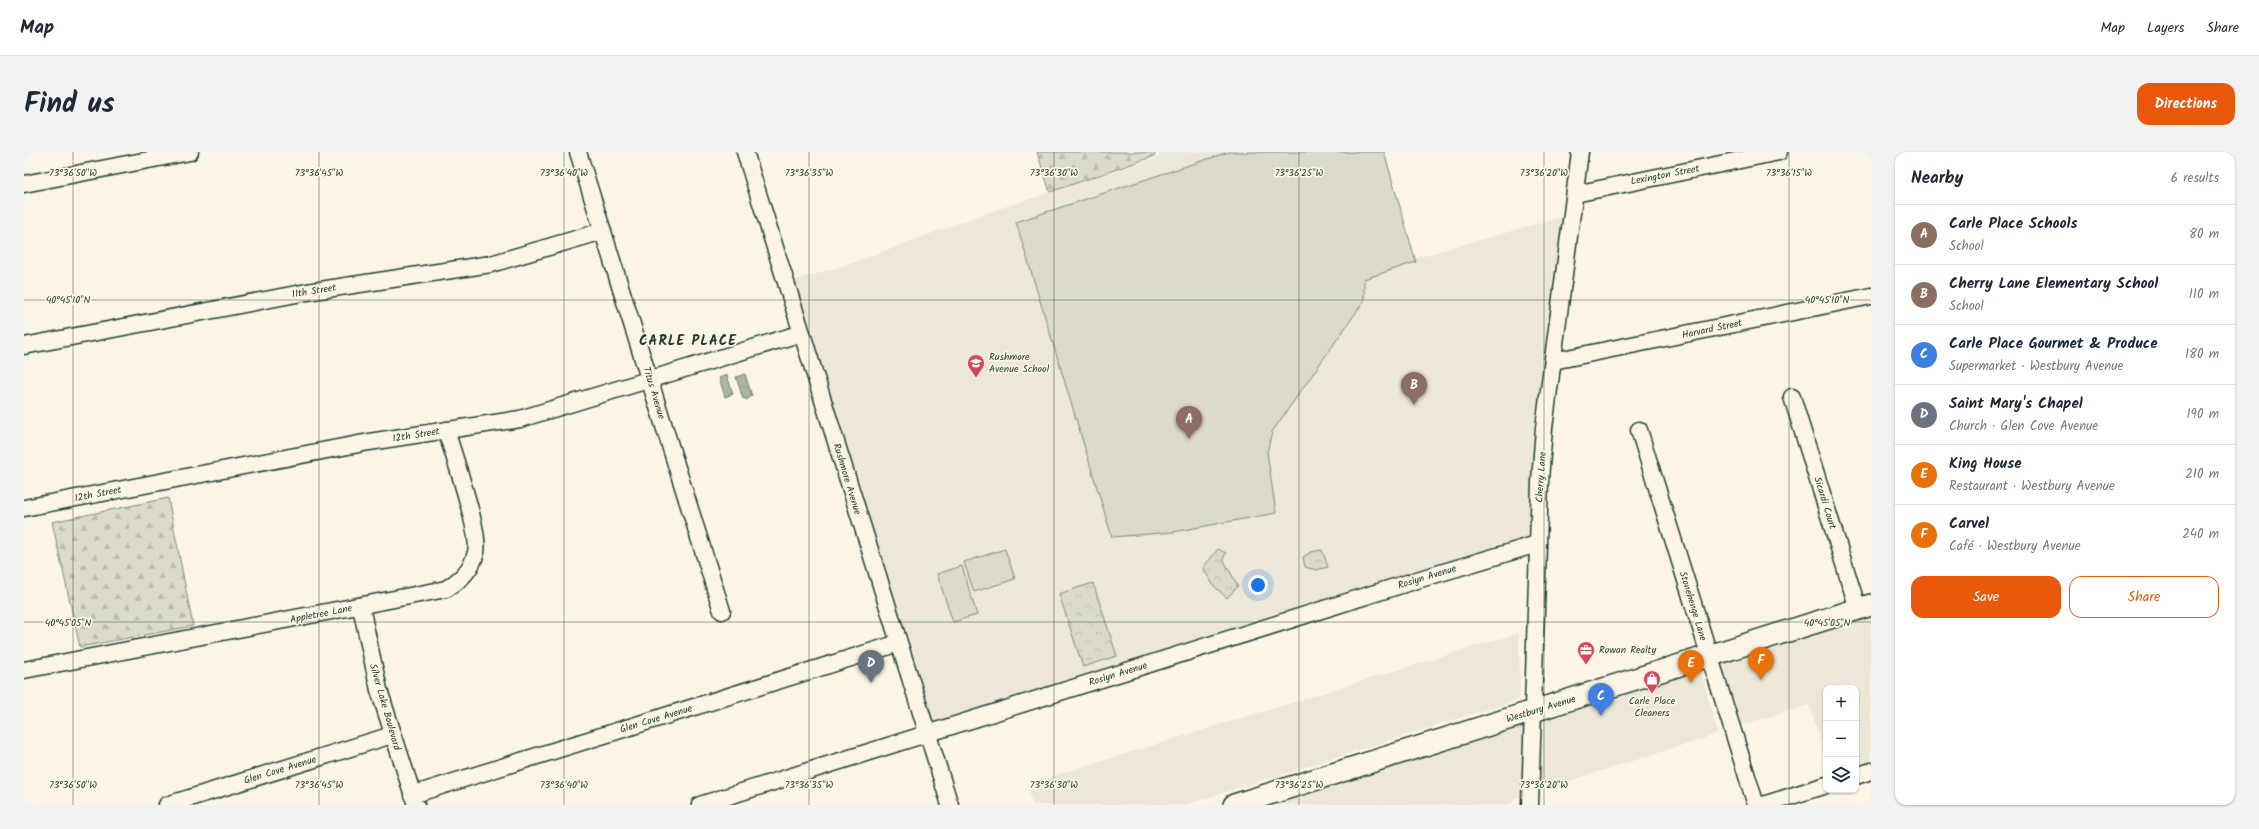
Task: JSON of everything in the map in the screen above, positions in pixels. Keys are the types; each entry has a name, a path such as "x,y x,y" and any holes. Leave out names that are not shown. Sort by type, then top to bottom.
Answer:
{"main road":[{"name":"Westbury Avenue","path":"1234,805 1865,607"}],"street":[{"path":"24,184 190,152"},
{"name":"Titus Avenue","path":"578,152 722,612"},
{"name":"Rushmore Avenue","path":"745,152 950,805"},
{"name":"Cherry Lane","path":"1530,805 1537,544 1542,451 1580,152"},
{"name":"Lexington Street","path":"1575,194 1780,152"},
{"name":"11th Street","path":"24,346 307,292 491,264 603,231"},
{"name":"Harvard Street","path":"1553,361 1871,296"},
{"name":"12th Street","path":"24,508 369,442 540,414 649,379 802,333"},
{"name":"Sicardi Court","path":"1792,397 1865,607"},
{"name":"Appletree Lane","path":"24,670 361,607 446,589 460,580 473,563 477,550 475,530 446,430"},
{"name":"Stonehenge Lane","path":"1639,430 1756,805"},
{"name":"Roslyn Avenue","path":"700,805 1417,580 1537,544"},
{"name":"Silver Lake Boulevard","path":"361,607 379,690 392,735 414,800"},
{"name":"Glen Cove Avenue","path":"414,800 899,643"},
{"name":"Glen Cove Avenue","path":"167,805 392,735"},
{"path":"1859,775 1871,771"},
{"path":"1762,805 1823,786"}],"shaded area":[{"path":"1158,152 1384,152 1415,258 1572,214 1537,544 927,734 786,283 858,261 986,213 1159,157"},
{"path":"1871,612 1871,761 1859,764 1859,685 1823,685 1823,749 1809,705 1741,725 1719,658"},
{"path":"1519,633 1520,699 1185,805 1033,805 1027,784"},
{"path":"1700,669 1718,734 1513,799 1513,803 1504,805 1263,805"}],"green space":[{"path":"1037,152 1154,152 1155,156 1050,192"},
{"path":"1229,152 1384,152 1416,262 1364,279 1364,301 1272,432 1267,452 1276,513 1173,532 1112,537 1016,222"},
{"path":"168,498 193,626 80,647 52,522"},
{"path":"1005,549 1015,579 974,592 964,562"},
{"path":"1218,549 1226,553 1223,559 1238,586 1227,598 1214,586 1203,568"},
{"path":"1322,550 1328,567 1316,570 1305,567 1303,557 1311,552"},
{"path":"962,566 977,615 953,622 937,574"},
{"path":"1093,583 1117,656 1083,667 1059,594"}],"water":[{"path":"745,374 752,396 746,400 745,398 743,399 736,377"},
{"path":"727,375 733,394 725,397 719,378"}],"place":[{"name":"Rushmore Avenue School","path":"976,378"},
{"name":"Cherry Lane Elementary School","path":"1414,405"},
{"name":"Carle Place Schools","path":"1189,439"},
{"name":"Rowan Realty","path":"1586,665"},
{"name":"Carvel","path":"1761,680"},
{"name":"Saint Mary's Chapel","path":"871,683"},
{"name":"King House","path":"1691,683"},
{"name":"Carle Place Cleaners","path":"1652,694"},
{"name":"Carle Place Gourmet & Produce","path":"1601,716"}],"district":[{"name":"CARLE PLACE","path":"688,341"}]}
